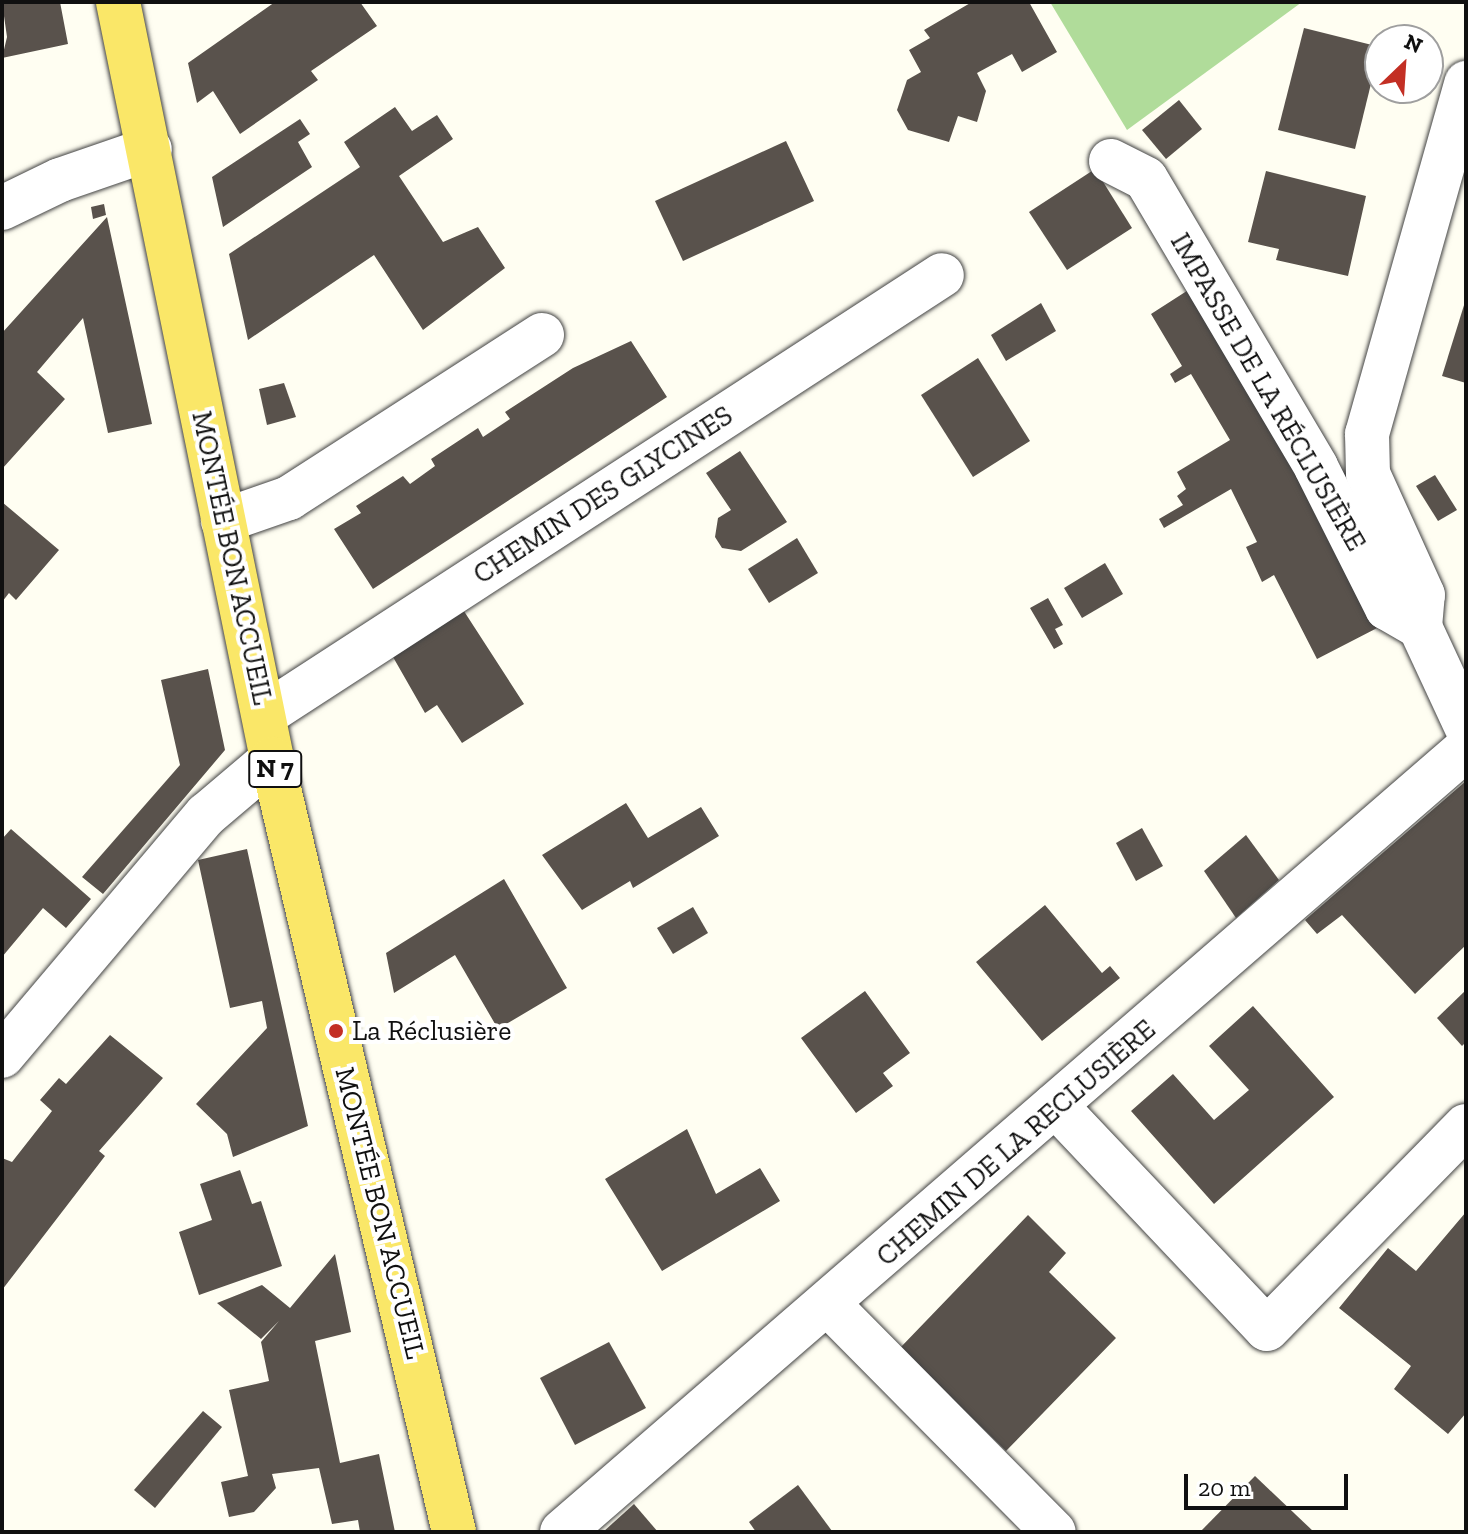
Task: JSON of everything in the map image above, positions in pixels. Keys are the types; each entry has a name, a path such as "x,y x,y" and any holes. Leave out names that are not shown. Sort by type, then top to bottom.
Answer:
{"main road":[{"name":"MONTÉE BON ACCUEIL","path":"118,2 272,759 454,1532"}],"street":[{"path":"1466,83 1367,434 1368,474 1423,595 1420,627 1466,726"},
{"path":"2,208 60,180 150,149"},
{"name":"IMPASSE DE LA RÉCLUSIÈRE","path":"1111,161 1146,179 1316,467 1387,608 1420,627"},
{"name":"CHEMIN DES GLYCINES","path":"264,715 942,275"},
{"path":"223,521 289,498 542,335"},
{"name":"CHEMIN DE LA RECLUSIÈRE","path":"562,1532 830,1306 1055,1105 1229,961 1466,749"},
{"path":"2,1056 206,815 272,759"},
{"path":"1055,1105 1267,1329 1466,1126"},
{"path":"830,1306 1054,1532"}],"green space":[{"path":"1050,2 1302,2 1127,130"}],"building":[{"path":"2,2 60,2 68,44 2,58 7,37"},
{"path":"275,2 360,2 377,26 311,71 318,80 240,134 213,91 197,103 188,63"},
{"path":"972,2 1029,2 1057,52 1022,72 1012,54 977,73 986,91 977,122 958,116 949,142 908,130 897,110 907,80 921,72 909,50 930,38 924,30"},
{"path":"1304,28 1364,43 1366,104 1355,149 1278,130"},
{"path":"1179,100 1202,129 1166,159 1142,130"},
{"path":"395,107 412,131 437,115 453,139 399,176 443,242 478,227 505,268 423,330 374,255 248,340 229,254 360,167 344,142"},
{"path":"300,119 310,134 298,142 312,167 223,227 212,177"},
{"path":"786,141 814,201 683,261 655,201"},
{"path":"1095,169 1132,228 1067,270 1029,212"},
{"path":"1266,171 1366,196 1348,276 1276,260 1279,249 1248,242"},
{"path":"104,204 106,215 93,219 91,207"},
{"path":"107,217 152,424 108,433 83,318 37,372 65,399 2,469 2,333"},
{"path":"1193,287 1381,626 1317,659 1274,575 1262,582 1246,547 1257,542 1231,489 1164,528 1159,519 1183,505 1177,496 1186,489 1177,472 1230,440 1191,374 1175,383 1170,374 1182,366 1151,314"},
{"path":"1466,302 1466,383 1442,376"},
{"path":"1041,303 1056,331 1006,361 991,335"},
{"path":"631,341 667,397 373,589 334,529 361,513 356,506 403,476 410,484 435,466 431,459 478,428 483,437 510,419 505,412 573,368"},
{"path":"978,358 1030,441 973,477 921,395"},
{"path":"284,383 296,417 267,425 259,389"},
{"path":"740,451 787,522 741,551 722,548 715,537 718,518 731,510 706,473"},
{"path":"1435,475 1457,510 1438,521 1416,486"},
{"path":"2,502 59,550 16,600 9,593 2,602"},
{"path":"797,538 818,573 769,603 748,569"},
{"path":"1105,563 1123,594 1082,618 1064,588"},
{"path":"1048,598 1063,625 1055,629 1063,644 1054,649 1030,608"},
{"path":"460,605 524,704 462,743 437,705 425,713 389,650"},
{"path":"208,669 225,750 103,894 82,877 180,765 161,680"},
{"path":"1466,781 1466,945 1415,994 1342,915 1317,934 1305,920"},
{"path":"626,803 648,838 701,807 719,836 633,888 630,881 582,910 542,855"},
{"path":"1142,828 1163,866 1136,881 1116,843"},
{"path":"11,829 91,899 66,928 43,908 2,957 2,839"},
{"path":"1246,835 1279,880 1236,918 1204,871"},
{"path":"247,849 308,1126 233,1157 227,1134 196,1104 267,1028 262,1001 230,1008 198,860"},
{"path":"504,879 567,988 498,1029 455,955 394,993 386,953"},
{"path":"1045,905 1102,973 1110,966 1120,978 1042,1041 976,962"},
{"path":"693,907 708,933 673,954 657,928"},
{"path":"1466,990 1466,1042 1462,1046 1437,1018"},
{"path":"865,991 910,1053 883,1073 893,1086 856,1113 801,1038"},
{"path":"1253,1006 1334,1097 1214,1204 1131,1111 1173,1074 1214,1120 1249,1090 1209,1046"},
{"path":"110,1035 163,1078 99,1151 105,1156 2,1290 2,1158 12,1162 52,1111 40,1100 59,1078 66,1084"},
{"path":"687,1129 716,1194 760,1168 780,1201 662,1271 605,1179"},
{"path":"240,1170 252,1204 261,1201 282,1266 199,1295 179,1232 212,1220 200,1184"},
{"path":"1466,1212 1466,1413 1448,1434 1394,1389 1411,1366 1339,1308 1388,1248 1416,1271"},
{"path":"1028,1215 1066,1253 1049,1272 1116,1338 1006,1451 900,1348"},
{"path":"335,1254 351,1332 315,1341 340,1463 379,1454 395,1532 360,1532 358,1520 332,1524 319,1468 272,1474 276,1488 254,1512 229,1517 221,1482 248,1476 229,1390 269,1381 261,1342 279,1321 261,1339 217,1303 262,1285 290,1308"},
{"path":"609,1342 646,1408 575,1445 540,1378"},
{"path":"203,1411 222,1427 155,1508 134,1490"},
{"path":"1255,1476 1314,1532 1200,1532"},
{"path":"798,1485 832,1531 756,1532 749,1522"},
{"path":"634,1504 658,1532 603,1532"}],"place":[{"name":"La Réclusière","path":"336,1031"}]}
